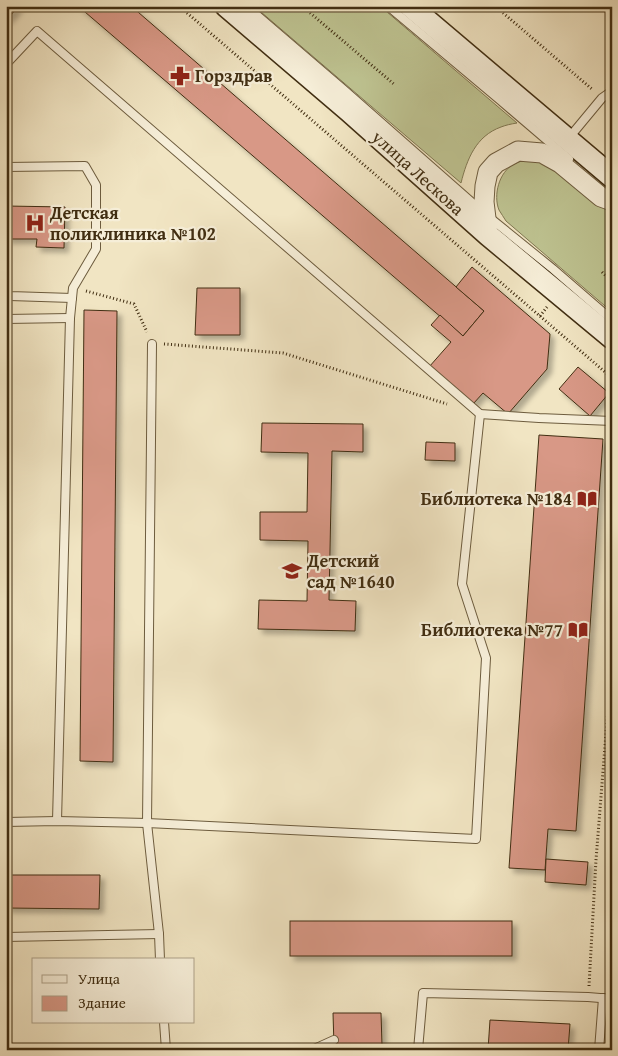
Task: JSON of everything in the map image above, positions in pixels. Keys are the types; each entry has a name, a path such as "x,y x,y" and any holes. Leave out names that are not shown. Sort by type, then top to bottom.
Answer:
{"main road":[{"name":"улица Лескова","path":"226,6 349,111 488,235 612,338"},
{"path":"410,6 612,177"}],"street":[{"path":"488,235 484,202 488,172 496,163 518,151 542,152 560,163 601,197 612,201"}],"lane":[{"name":"улица Лескова","path":"246,6 343,88 485,214 612,320"},
{"path":"388,6 574,164"},
{"path":"6,64 37,31 480,414 612,421"},
{"path":"568,139 602,98 612,91"},
{"path":"6,167 86,166 96,185 96,249 73,288 70,318 57,821"},
{"path":"582,171 612,196"},
{"path":"6,295 72,298"},
{"path":"6,319 70,318"},
{"path":"152,344 147,824 160,958"},
{"path":"6,822 57,821 147,824 476,839 486,658 462,584 480,414"},
{"path":"6,937 159,934"},
{"path":"418,1050 423,994 612,999"},
{"path":"599,1050 603,998"},
{"path":"164,1024 166,1050"},
{"path":"312,1050 334,1040"}],"path":[{"path":"179,6 612,378"},
{"path":"302,6 395,85"},
{"path":"495,6 602,98"},
{"path":"602,272 612,282"},
{"path":"73,288 134,304 152,344 283,353 480,414"},
{"path":"588,997 596,860 612,657"}],"green space":[{"path":"254,6 380,6 517,123 492,131 479,142 466,165 461,183"},
{"path":"538,158 612,210 612,312 506,221 499,210 497,191 504,172 514,164"}],"building":[{"path":"6,6 19,6 6,21"},
{"path":"78,6 131,6 484,311 463,336"},
{"name":"Детская поликлиника №102","path":"6,206 65,207 64,248 36,247 37,239 6,239"},
{"path":"472,267 550,334 547,369 508,414 483,393 473,404 429,367 451,342 431,325 440,315 463,336 484,311 456,287"},
{"path":"197,288 240,288 240,335 195,335"},
{"path":"84,310 117,311 113,762 80,761"},
{"path":"578,367 609,393 590,416 559,389"},
{"path":"262,423 363,424 363,452 332,451 329,600 356,601 355,631 258,629 259,600 307,601 308,541 260,540 260,512 307,512 308,453 261,452"},
{"path":"539,435 603,439 576,831 548,829 545,870 509,868"},
{"path":"426,442 455,443 455,461 425,460"},
{"path":"546,859 588,862 586,885 545,882"},
{"path":"6,875 100,875 99,909 6,908"},
{"path":"290,921 512,921 512,956 290,956"},
{"path":"333,1013 381,1013 382,1045 334,1046"},
{"path":"490,1020 570,1024 568,1050 488,1050"}],"place":[{"name":"Горздрав","path":"180,76"},
{"name":"Детская поликлиника №102","path":"35,223"},
{"name":"Библиотека №184","path":"587,499"},
{"name":"Детский сад №1640","path":"292,571"},
{"name":"Библиотека №77","path":"578,630"}]}
